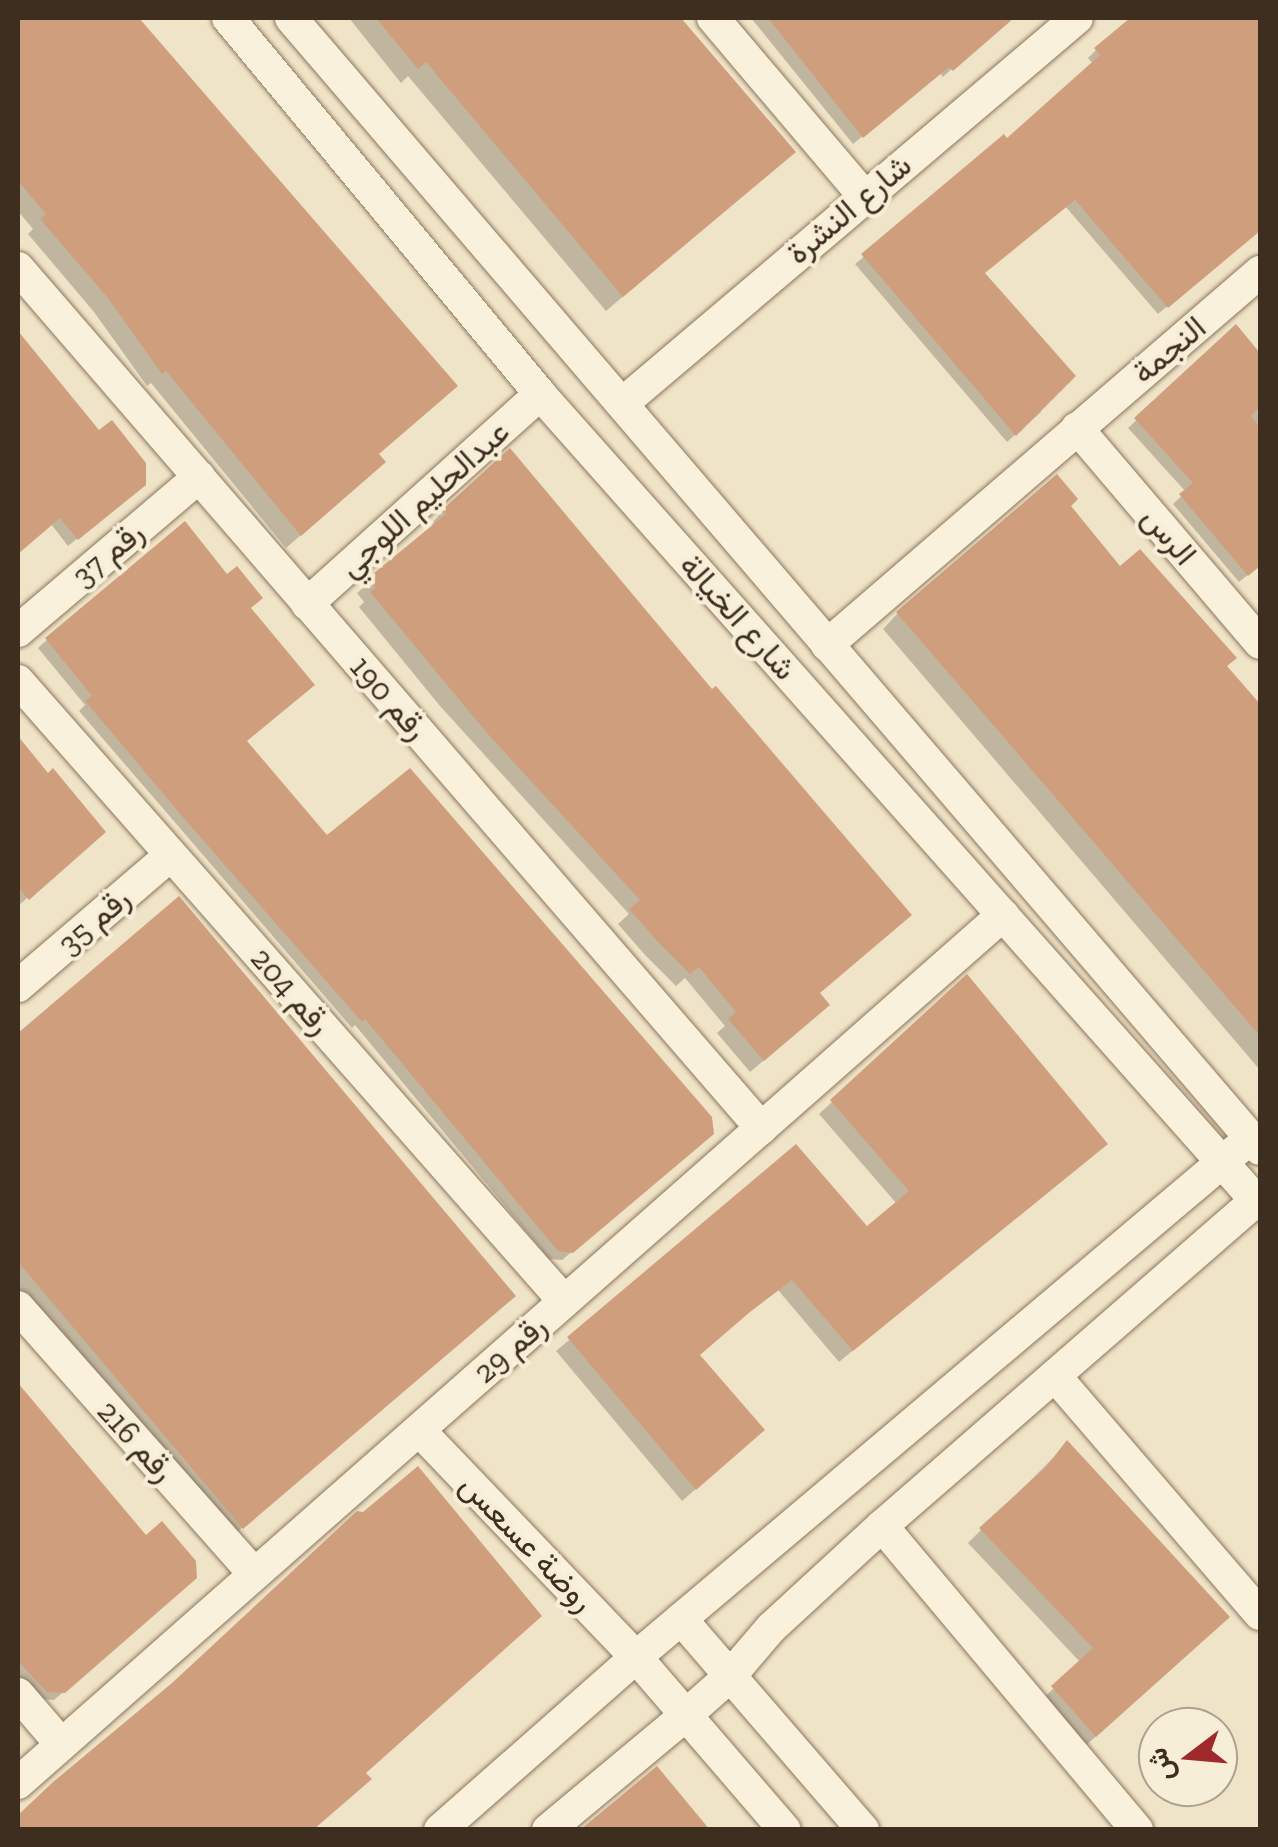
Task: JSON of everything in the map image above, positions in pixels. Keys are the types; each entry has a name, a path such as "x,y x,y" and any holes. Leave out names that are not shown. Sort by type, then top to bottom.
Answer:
{"street":[{"name":"شارع الخيالة","path":"228,18 540,394 1259,1201"},
{"name":"شارع الخيالة","path":"291,18 1256,1144"},
{"path":"713,18 864,196"},
{"name":"شارع النشرة","path":"623,403 1077,18"},
{"path":"392,213 416,227 431,223 442,214 432,182"},
{"path":"474,311 462,273 475,261 497,266 526,292"},
{"name":"رقم 190","path":"18,268 760,1128"},
{"name":"النجمة","path":"827,645 1260,272"},
{"name":"عبدالحليم اللوجي","path":"307,604 540,394"},
{"name":"الرس","path":"1077,428 1255,626"},
{"name":"رقم 37","path":"18,631 198,478"},
{"name":"رقم 204","path":"18,682 564,1302"},
{"name":"رقم 35","path":"18,986 171,856"},
{"name":"رقم 29","path":"18,1783 1003,915"},
{"path":"1162,1093 1203,1134 1220,1117 1190,1070"},
{"path":"440,1830 636,1657 1223,1162 1256,1144"},
{"path":"548,1830 730,1676 772,1628 882,1526 1259,1201"},
{"name":"رقم 216","path":"18,1307 254,1574"},
{"path":"1056,1376 1260,1614"},
{"name":"روضة عسعس","path":"419,1430 636,1657 785,1830"},
{"path":"882,1526 1137,1830"},
{"path":"732,1576 706,1614 728,1641 772,1628"},
{"path":"681,1619 863,1830"},
{"path":"600,1691 638,1674 660,1700 647,1745"},
{"path":"18,1694 61,1744"}],"building":[{"path":"18,18 139,18 458,386 379,454 386,462 301,536 166,371 162,374 108,298 40,219 46,214 18,181"},
{"path":"376,18 681,18 796,152 623,297 426,62 418,69"},
{"path":"768,18 1014,18 953,71 949,67 863,138"},
{"path":"1130,18 1260,18 1260,231 1168,308 1075,200 985,273 1076,376 1016,436 861,254 1004,134 1007,138 1100,55 1094,48"},
{"path":"1236,324 1260,353 1260,407 1251,416 1260,428 1260,566 1248,576 1179,494 1193,483 1134,418"},
{"path":"18,331 99,430 112,420 146,463 146,485 78,540 60,518 18,554"},
{"path":"510,448 712,689 716,686 912,915 820,993 830,1005 764,1061 728,1019 736,1012 699,967 690,974 629,909 640,900 486,732 370,592 376,588 368,578 446,514 442,510"},
{"path":"1057,474 1078,499 1071,506 1120,566 1140,549 1237,658 1227,666 1260,704 1260,1036 896,612"},
{"path":"185,521 227,574 237,566 263,598 251,608 315,685 247,741 327,835 410,768 712,1117 714,1134 573,1253 558,1251 365,1019 362,1022 188,823 85,701 92,696 45,638"},
{"path":"18,736 48,773 53,768 106,832 29,900 18,887"},
{"path":"179,896 516,1296 243,1529 18,1262 18,1033"},
{"path":"967,974 1108,1144 853,1351 792,1280 750,1312 700,1355 765,1430 696,1490 567,1337 796,1144 867,1226 909,1191 830,1100"},
{"path":"18,1383 146,1535 162,1521 196,1561 197,1578 65,1693 47,1692 18,1661"},
{"path":"1067,1440 1230,1617 1096,1737 1051,1686 1093,1648 979,1528 1046,1467"},
{"path":"418,1466 542,1616 366,1773 372,1779 313,1830 18,1830 18,1815 53,1782 172,1683 357,1511 363,1512"},
{"path":"657,1766 710,1830 580,1830"}]}
